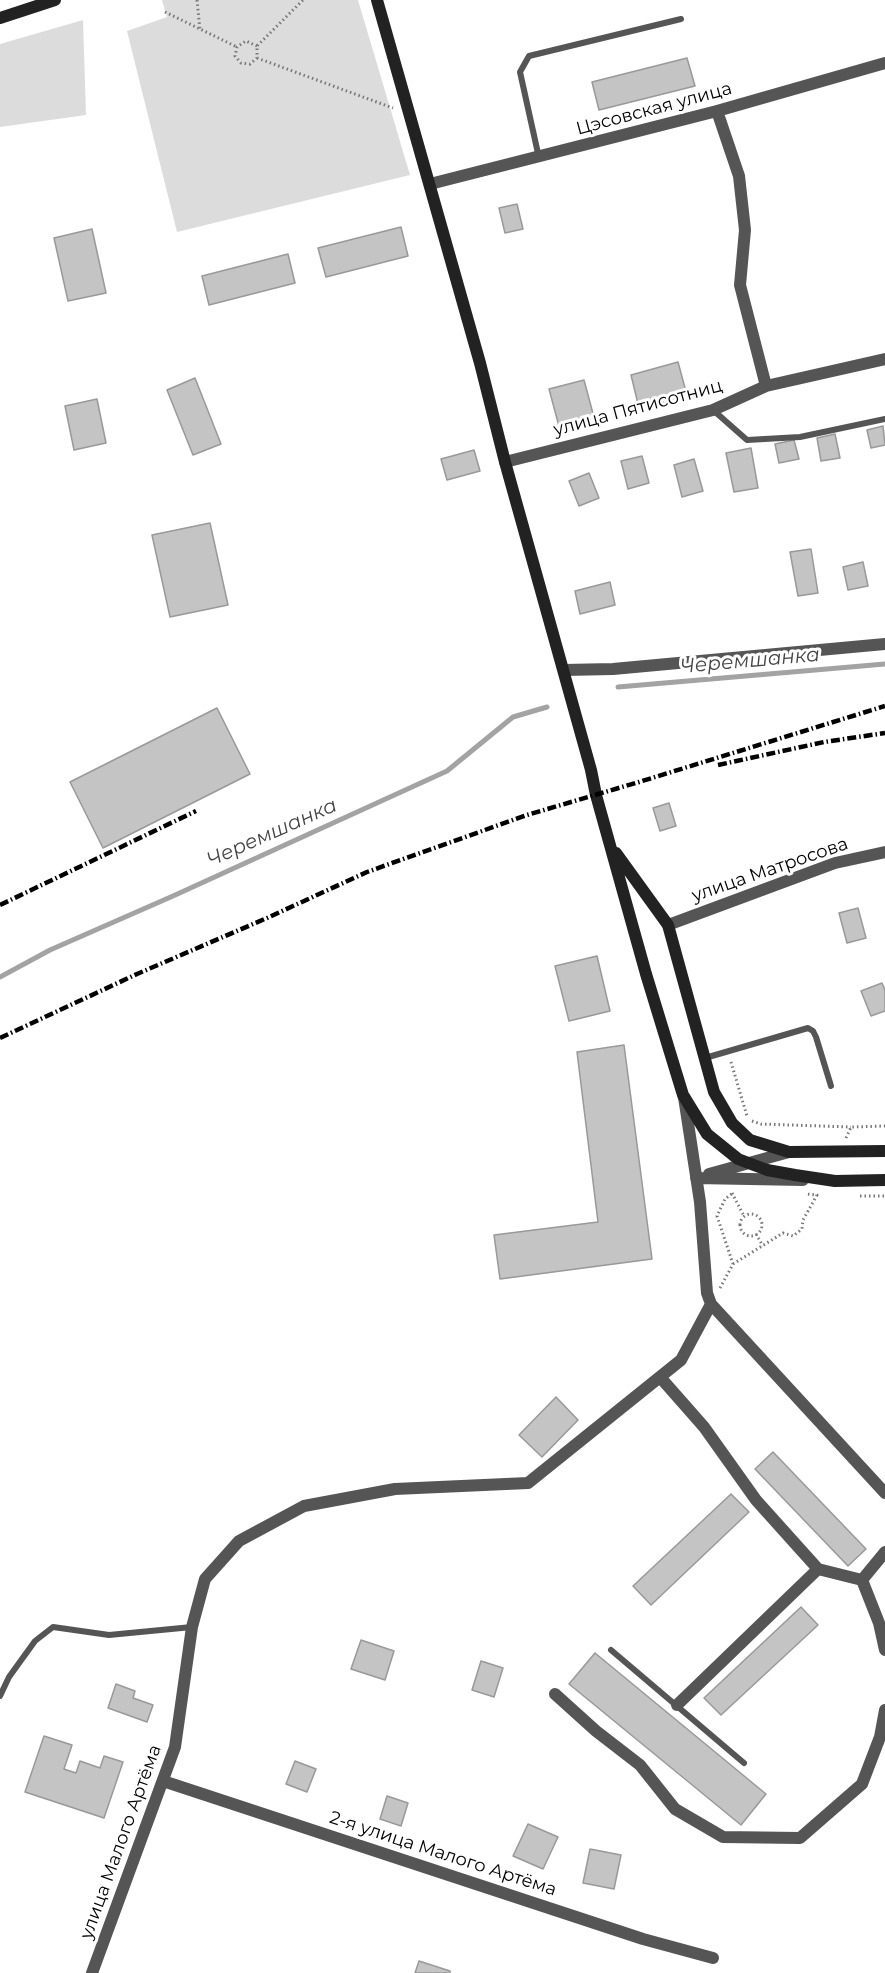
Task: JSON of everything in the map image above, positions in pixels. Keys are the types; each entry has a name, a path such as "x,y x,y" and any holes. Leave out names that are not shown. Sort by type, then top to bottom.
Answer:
{"main road":[{"path":"0,18 55,0"},
{"path":"376,0 480,363 504,462 566,675 596,795 646,974 683,1095 706,1134 738,1159 767,1170 835,1181 885,1180"},
{"path":"612,848 668,925 714,1092 732,1123 750,1140 789,1152 885,1151"}],"street":[{"name":"Цэсовская улица","path":"430,184 717,111 885,63"},
{"path":"717,111 739,176 745,230 740,285 766,386"},
{"name":"улица Пятисотниц","path":"504,462 713,410 766,386 885,359"},
{"path":"566,675 885,644"},
{"name":"улица Матросова","path":"668,925 835,863 885,852"},
{"path":"683,1095 696,1178 706,1293 711,1305 885,1493"},
{"path":"696,1178 789,1152"},
{"path":"696,1178 835,1181"},
{"name":"улица Малого Артёма","path":"92,1973 176,1747 192,1627 205,1579 239,1541 304,1506 395,1490 528,1483 681,1360 711,1305"},
{"path":"660,1377 704,1427 756,1500 818,1569 862,1580"},
{"path":"862,1580 885,1552"},
{"path":"677,1706 818,1569"},
{"path":"862,1580 879,1623 885,1650"},
{"path":"555,1694 596,1731 640,1765 675,1809 723,1837 800,1838 862,1784 880,1737 885,1710"},
{"name":"2-я улица Малого Артёма","path":"163,1781 643,1939 713,1958"}],"lane":[{"path":"539,158 520,72 529,56 681,19"},
{"path":"713,410 747,440 800,437 885,419"},
{"path":"705,1058 808,1029 813,1031 816,1037 831,1086"},
{"path":"0,1696 9,1677 35,1641 53,1627 109,1635 192,1627"},
{"path":"611,1650 744,1763"}],"path":[{"path":"197,0 200,30"},
{"path":"237,46 236,56 241,63 250,64 257,58 257,46 303,0"},
{"path":"165,12 237,46"},
{"path":"237,46 246,41 257,46"},
{"path":"257,58 393,108"},
{"path":"729,1052 746,1115 753,1121 761,1124 851,1127"},
{"path":"733,1264 717,1216 721,1205 732,1193 740,1191"},
{"path":"732,1193 744,1216"},
{"path":"711,1305 733,1264 783,1233 794,1236 802,1229 803,1220 817,1194 795,1194"},
{"path":"750,1214 760,1220 762,1226 756,1234 748,1236 743,1233 740,1221 744,1216 750,1214"},
{"path":"756,1234 763,1246"}],"shaded area":[{"path":"162,0 358,0 410,175 177,232 127,31 167,17"},
{"path":"83,20 86,115 0,127 0,44"}],"building":[{"path":"687,58 695,86 599,110 592,82"},
{"path":"517,204 523,229 505,233 499,208"},
{"path":"401,227 408,256 326,277 318,248"},
{"path":"92,229 106,293 68,301 54,238"},
{"path":"288,254 295,283 209,305 202,276"},
{"path":"678,362 688,399 640,412 631,375"},
{"path":"195,378 221,444 193,455 167,390"},
{"path":"584,380 595,421 560,430 549,389"},
{"path":"97,399 106,443 74,450 65,406"},
{"path":"883,426 885,445 871,448 867,430"},
{"path":"835,434 840,458 821,461 817,438"},
{"path":"794,440 799,459 779,463 775,444"},
{"path":"751,448 758,488 734,492 726,453"},
{"path":"474,450 480,471 447,480 441,459"},
{"path":"642,456 649,483 628,489 621,461"},
{"path":"694,459 703,491 682,497 674,465"},
{"path":"589,473 599,498 579,506 569,481"},
{"path":"210,523 228,605 170,617 152,535"},
{"path":"811,549 818,593 798,596 790,552"},
{"path":"863,562 868,586 848,590 843,567"},
{"path":"610,582 615,605 580,614 575,591"},
{"path":"217,708 250,774 103,848 70,782"},
{"path":"669,803 676,826 660,831 653,808"},
{"path":"858,908 866,938 847,943 839,913"},
{"path":"597,956 610,1011 569,1021 555,966"},
{"path":"882,983 885,990 885,1011 871,1016 861,991"},
{"path":"624,1045 652,1259 500,1279 494,1235 598,1222 577,1052"},
{"path":"556,1397 578,1420 542,1457 519,1435"},
{"path":"773,1452 866,1549 848,1566 755,1469"},
{"path":"731,1494 749,1512 651,1605 633,1586"},
{"path":"801,1607 818,1625 721,1715 704,1698"},
{"path":"361,1640 394,1651 385,1680 351,1669"},
{"path":"595,1653 766,1794 741,1825 569,1684"},
{"path":"481,1661 503,1668 494,1697 472,1690"},
{"path":"116,1684 135,1691 133,1698 153,1705 147,1722 108,1708"},
{"path":"44,1736 72,1745 64,1769 76,1773 80,1761 100,1768 104,1756 123,1762 104,1818 25,1792"},
{"path":"295,1761 316,1769 307,1792 286,1784"},
{"path":"387,1796 408,1803 401,1826 380,1819"},
{"path":"528,1824 558,1837 543,1869 513,1856"},
{"path":"590,1849 621,1855 614,1889 583,1883"},
{"path":"419,1961 450,1971 450,1973 415,1973"}],"waterway":[{"name":"Черемшанка","path":"618,687 885,664"},
{"name":"Черемшанка","path":"0,977 50,950 447,771 513,717 547,707"}],"railway":[{"path":"0,1038 137,974 367,872 527,815 885,706"},
{"path":"718,765 824,742 885,733"},
{"path":"0,905 196,811"}]}
